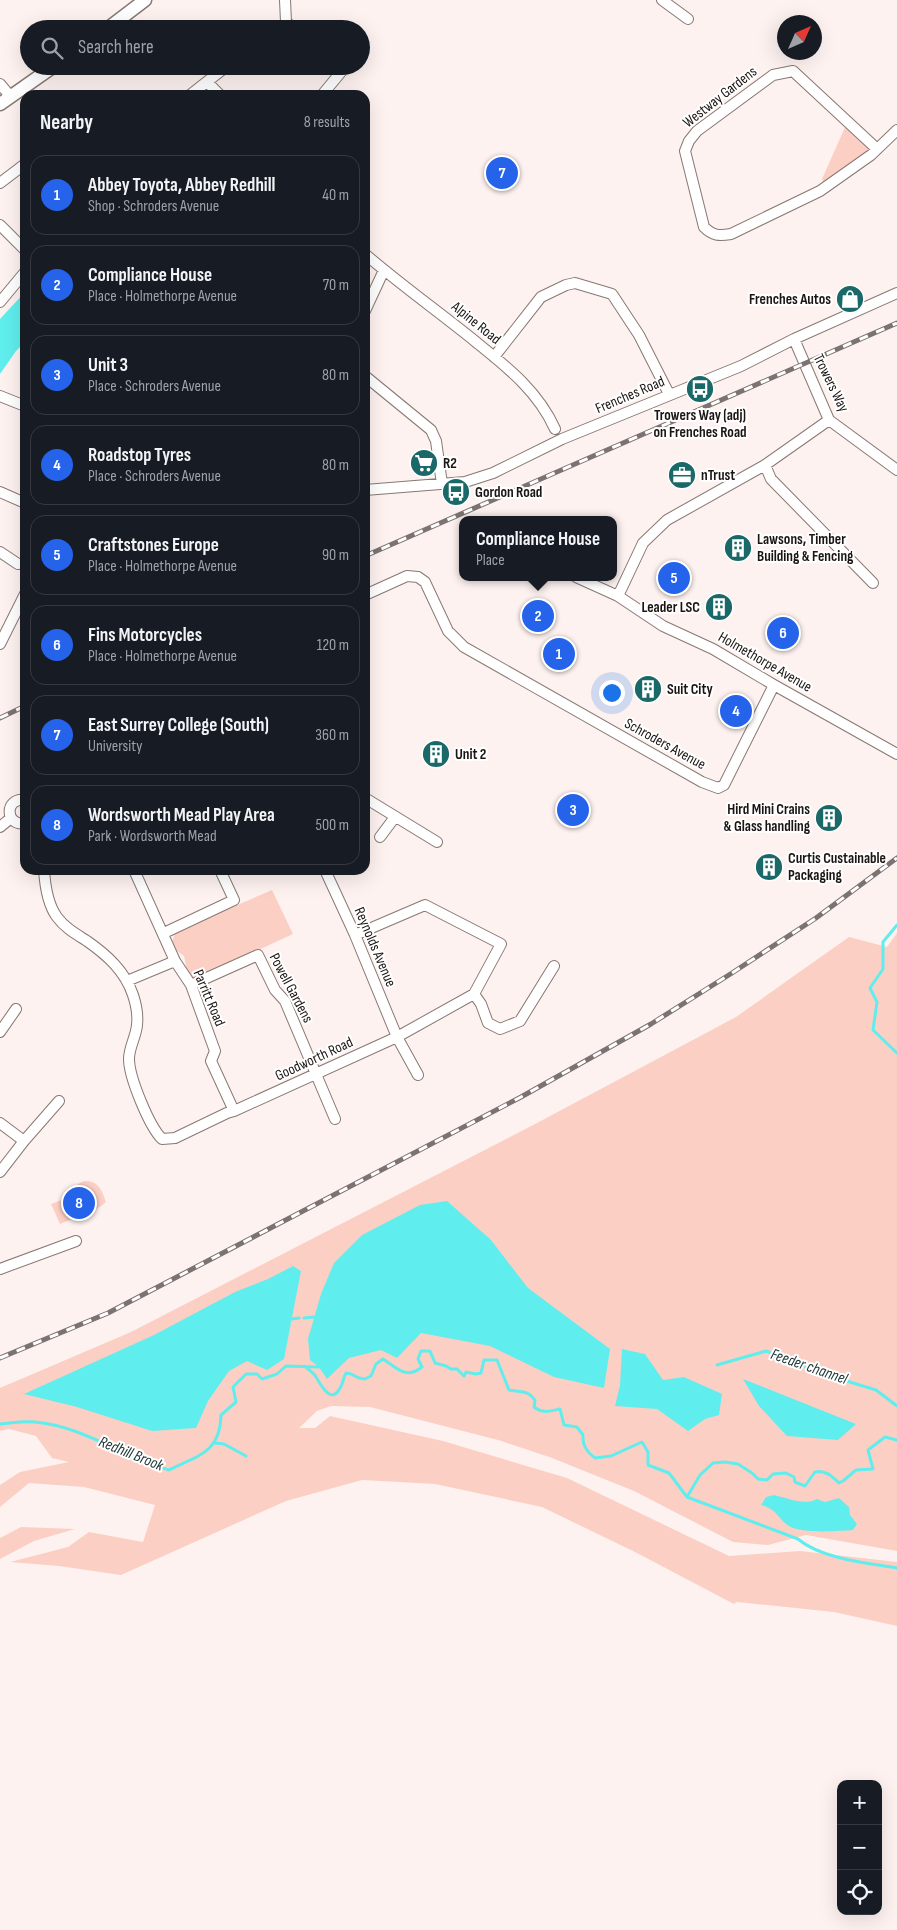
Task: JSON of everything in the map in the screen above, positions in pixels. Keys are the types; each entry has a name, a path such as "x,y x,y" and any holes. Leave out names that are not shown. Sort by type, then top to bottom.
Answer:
{"main road":[{"path":"118,20 145,0"},
{"path":"5,100 41,75"}],"street":[{"path":"285,0 286,20"},
{"path":"662,0 688,19"},
{"name":"Westway Gardens","path":"877,149 793,71 773,75 697,130 688,141 685,151 704,227 713,235 723,236 731,234 820,191 877,149 897,130"},
{"path":"197,90 216,75"},
{"path":"326,90 339,75"},
{"path":"207,82 215,90"},
{"path":"0,84 5,100"},
{"path":"0,183 20,168"},
{"path":"0,224 20,245"},
{"name":"Alpine Road","path":"370,258 494,357 535,394 548,413 555,429"},
{"path":"370,300 384,270"},
{"path":"0,302 20,278"},
{"path":"494,357 541,298 559,288 576,284 612,294 639,335 669,394"},
{"name":"Frenches Road","path":"370,490 465,482 493,473 562,439 741,366 794,339 897,293"},
{"name":"Trowers Way","path":"794,339 829,420 897,470"},
{"path":"370,380 431,430 436,441 442,484"},
{"path":"0,396 20,404"},
{"path":"618,596 643,543 668,520 764,465 829,420"},
{"path":"764,465 771,479 873,583"},
{"path":"0,492 20,501"},
{"path":"0,552 18,564"},
{"name":"Schroders Avenue","path":"370,593 407,576 418,577 425,582 448,630 464,647 601,726 702,782 718,788 724,785 774,685"},
{"name":"Holmethorpe Avenue","path":"585,581 618,596 663,626 713,649 897,754"},
{"path":"0,644 20,604"},
{"path":"0,827 14,802 20,799"},
{"path":"370,802 437,842"},
{"path":"7,812 18,824 20,824"},
{"path":"380,837 396,818"},
{"path":"45,875 50,903 57,917 68,928 94,945 116,963 127,981 175,961"},
{"name":"Parritt Road","path":"136,875 175,961 191,985 215,1051 211,1061 234,1112"},
{"path":"164,933 234,900 222,875"},
{"name":"Reynolds Avenue","path":"326,875 355,936 397,1037 418,1074"},
{"path":"355,936 425,905 501,944 474,994 481,1004 488,1022 500,1029 520,1021 554,966"},
{"name":"Powell Gardens","path":"191,985 258,955 275,990 285,1001 316,1074"},
{"name":"Goodworth Road","path":"127,981 133,995 137,1026 129,1059 131,1074 146,1116 162,1139 175,1138 228,1112 234,1112 397,1037 474,994"},
{"path":"0,1032 16,1009"},
{"path":"316,1074 334,1119"},
{"path":"0,1172 59,1101"},
{"path":"0,1123 24,1141"},
{"path":"1,1265 76,1241"}],"shaded area":[{"path":"846,125 870,149 824,184 822,179"},
{"path":"272,890 293,934 195,979 191,977 186,970 184,956 177,951 172,943 175,932"},
{"path":"897,933 897,1551 806,1535 768,1545 733,1542 634,1491 552,1458 498,1440 370,1407 331,1406 317,1411 299,1428 315,1428 330,1416 443,1441 567,1478 729,1556 800,1551 897,1562 897,1626 834,1612 737,1602 734,1604 635,1552 542,1507 435,1484 362,1480 286,1501 121,1575 59,1566 10,1562 68,1547 89,1532 143,1542 155,1505 84,1487 29,1483 0,1507 0,1485 20,1472 69,1462 52,1458 36,1436 9,1429 0,1431 0,1388 131,1332 537,1123 736,1017 849,937 887,947"},
{"path":"84,1181 96,1184 106,1202 90,1212 60,1224 51,1204 67,1198 78,1184"},
{"path":"21,1527 75,1529 34,1541 0,1559 0,1538"}],"water":[{"path":"20,297 20,347 0,374 0,319"},
{"path":"447,1201 491,1240 528,1288 610,1349 604,1388 554,1377 490,1346 421,1333 397,1358 381,1350 349,1358 327,1379 319,1367 310,1360 308,1339 321,1294 334,1263 362,1235 420,1205"},
{"path":"293,1266 301,1271 284,1359 267,1370 247,1361 229,1371 208,1401 196,1428 152,1431 77,1407 24,1394 154,1335 235,1292 268,1279"},
{"path":"622,1349 645,1354 663,1380 684,1377 722,1394 719,1415 705,1419 688,1431 657,1409 615,1406 620,1385"},
{"path":"743,1379 856,1424 838,1440 787,1436 759,1406"},
{"path":"774,1495 801,1502 817,1499 825,1502 839,1498 849,1507 850,1515 857,1524 853,1530 820,1531 795,1529 785,1523 774,1511 761,1505 766,1497"}],"waterway":[{"path":"897,925 883,942 883,969 870,988 877,1002 873,1030 897,1053"},
{"path":"304,1318 314,1317"},
{"path":"292,1319 299,1318"},
{"name":"Redhill Brook","path":"304,1366 314,1374 326,1392 333,1395 337,1393 346,1373 365,1379 371,1376 376,1364 383,1359 406,1373 416,1371 422,1367 418,1359 421,1351 430,1351 435,1363 451,1369 457,1369 464,1376 466,1372 481,1373 484,1360 497,1360 509,1390 524,1392 533,1397 535,1401 534,1407 540,1411 560,1409 564,1425 577,1427 583,1435 583,1442 586,1448 595,1458 611,1456 642,1442 648,1452 648,1465 669,1473 687,1497 798,1539 808,1546 832,1556 897,1568"},
{"name":"Feeder channel","path":"717,1365 766,1351 827,1375 876,1390 897,1406"},
{"name":"Redhill Brook","path":"0,1424 31,1422 69,1429 169,1470 198,1456 212,1445 217,1438 221,1415 236,1402 233,1387 246,1374 257,1374 262,1379 277,1374 286,1366 319,1367"},
{"name":"Redhill Brook","path":"687,1497 700,1475 713,1463 738,1464 758,1479 767,1480 773,1474 786,1473 794,1477 795,1482 805,1486 815,1472 822,1472 828,1474 839,1483 856,1470 873,1469 868,1450 885,1437 897,1440"},
{"path":"215,1443 224,1444 246,1456"}],"railway":[{"path":"370,554 897,323"},
{"path":"0,718 20,708"},
{"path":"0,1358 108,1313 521,1097 651,1024 732,973 816,918 897,858"}],"place":[{"name":"East Surrey College (South)","path":"502,173"},
{"name":"Frenches Autos","path":"850,299"},
{"name":"Trowers Way (adj) on Frenches Road","path":"700,389"},
{"name":"R2","path":"424,463"},
{"name":"nTrust","path":"682,475"},
{"name":"Gordon Road","path":"456,492"},
{"name":"Lawsons, Timber Building & Fencing","path":"738,548"},
{"name":"Craftstones Europe","path":"674,578"},
{"name":"Leader LSC","path":"719,607"},
{"name":"Compliance House","path":"538,616"},
{"name":"Fins Motorcycles","path":"783,633"},
{"name":"Abbey Toyota, Abbey Redhill","path":"559,654"},
{"name":"Suit City","path":"648,689"},
{"name":"Roadstop Tyres","path":"736,711"},
{"name":"Unit 2","path":"436,754"},
{"name":"Unit 3","path":"573,810"},
{"name":"Hird Mini Crains & Glass handling","path":"829,818"},
{"name":"Curtis Custainable Packaging","path":"769,867"},
{"name":"Wordsworth Mead Play Area","path":"79,1203"}]}
